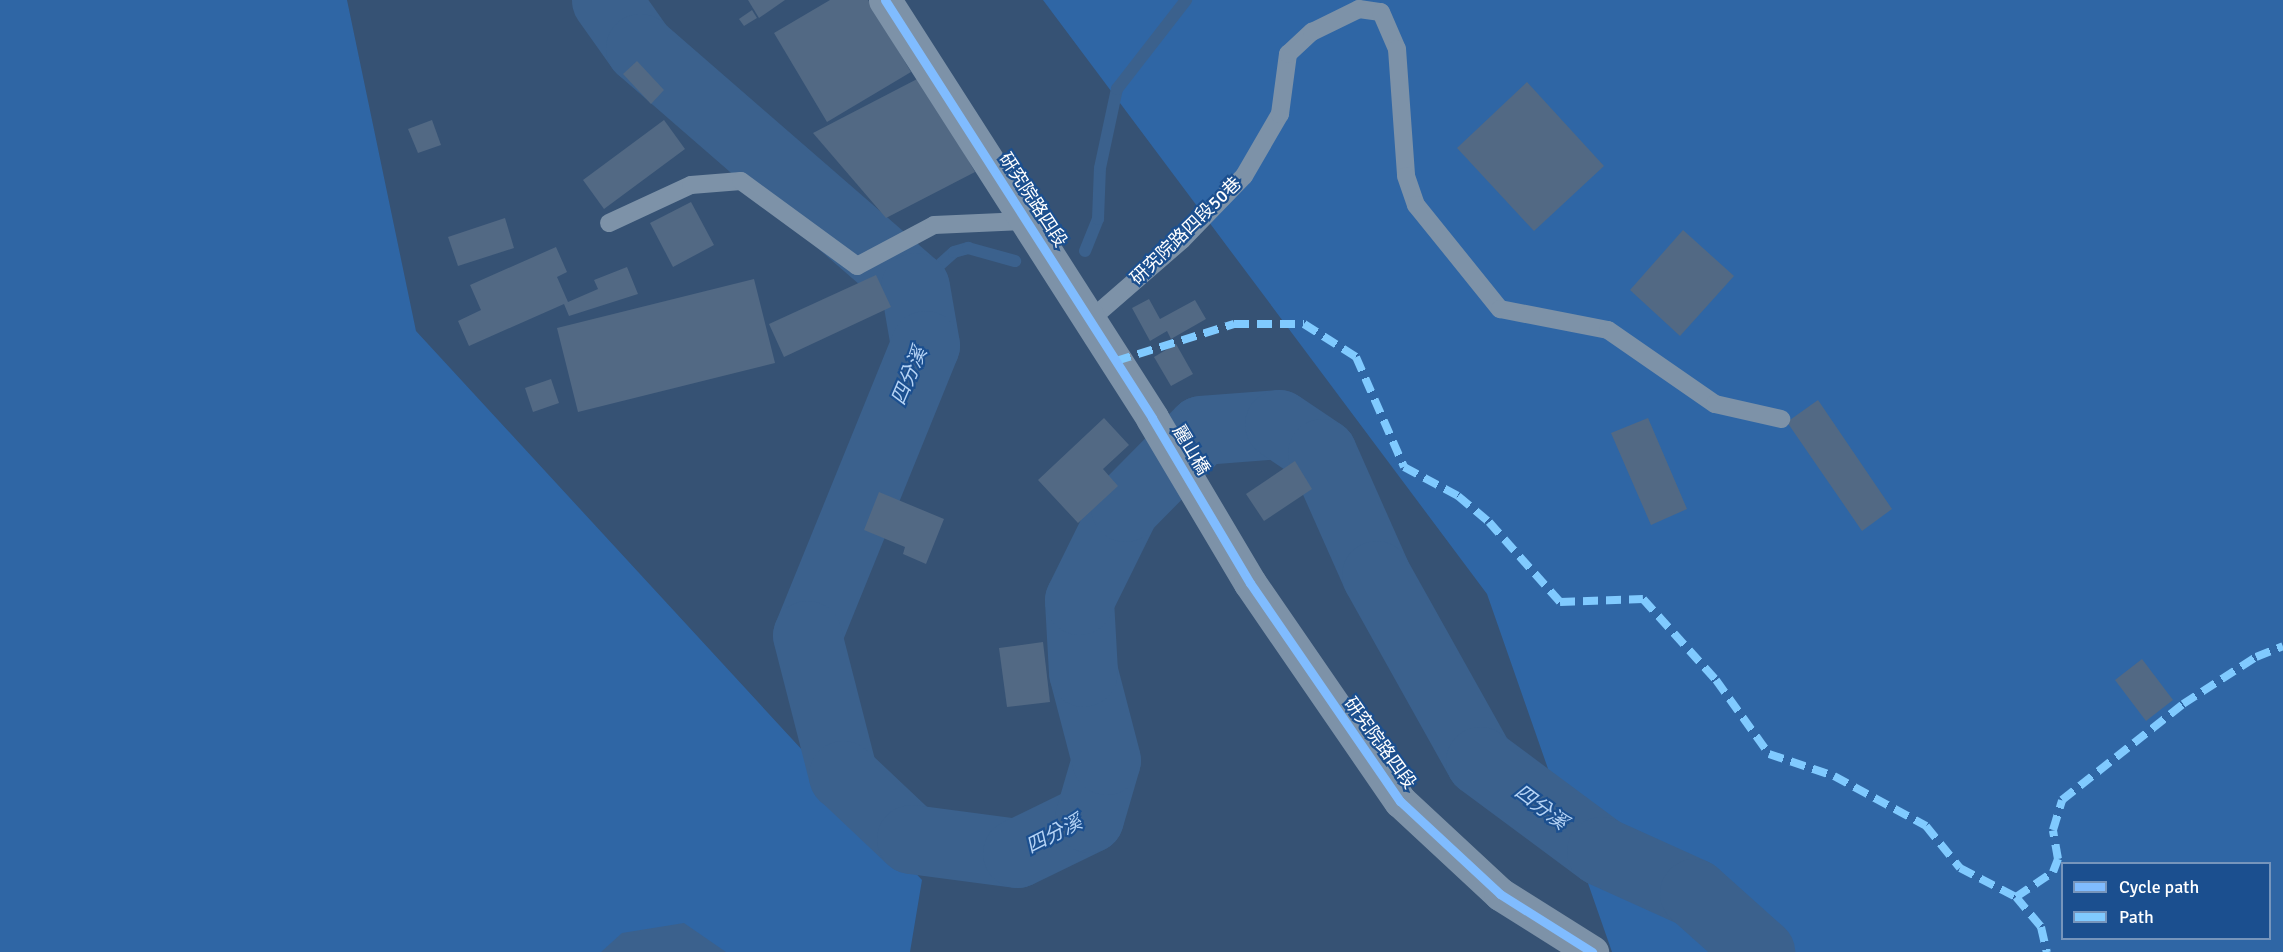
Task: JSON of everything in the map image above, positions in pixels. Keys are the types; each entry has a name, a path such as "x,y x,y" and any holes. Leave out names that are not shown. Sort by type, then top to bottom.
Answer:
{"street":[{"name":"研究院路四段","path":"885,0 1152,418"},
{"name":"麗山橋","path":"1152,418 1201,498"},
{"name":"研究院路四段","path":"1201,498 1257,592 1400,801 1500,894 1592,952"}],"lane":[{"name":"研究院路四段50巷","path":"1090,320 1182,240 1244,176 1281,114 1288,54 1312,32 1359,9 1381,12 1397,49 1406,176 1416,205 1500,309 1608,330 1715,404 1781,419"},
{"path":"609,223 691,185 741,181 857,266 934,225 1027,221"}],"shaded area":[{"path":"0,0 347,0 416,331 922,880 910,952 0,952"},
{"path":"1043,0 2283,0 2283,952 1612,952 1487,594"},
{"path":"684,923 726,952 601,952 622,933"}],"building":[{"path":"748,0 785,0 759,18"},
{"path":"830,0 868,0 911,72 827,122 774,33"},
{"path":"752,10 757,18 744,26 739,19"},
{"path":"637,61 664,90 651,104 623,74"},
{"path":"921,77 975,172 886,218 813,133"},
{"path":"1527,82 1604,166 1534,231 1457,148"},
{"path":"432,120 441,145 418,153 408,129"},
{"path":"664,120 685,149 604,209 583,180"},
{"path":"691,202 714,245 673,267 650,223"},
{"path":"505,218 514,248 458,266 448,237"},
{"path":"1683,230 1734,276 1680,336 1630,290"},
{"path":"556,247 567,272 557,277 568,302 598,289 594,280 627,267 638,294 569,316 564,304 469,346 458,321 481,310 470,285"},
{"path":"876,275 891,307 784,357 769,324"},
{"path":"754,279 775,363 578,412 557,328"},
{"path":"1149,299 1160,319 1195,300 1206,319 1171,339 1167,331 1150,341 1132,308"},
{"path":"1176,344 1193,374 1171,386 1154,357"},
{"path":"551,379 559,403 533,412 525,388"},
{"path":"1818,400 1892,509 1862,531 1787,422"},
{"path":"1104,418 1129,445 1103,469 1118,486 1078,523 1038,480"},
{"path":"1648,418 1687,509 1651,525 1611,433"},
{"path":"1295,461 1312,489 1264,521 1246,494"},
{"path":"879,492 944,519 926,564 903,554 905,547 864,530"},
{"path":"1043,642 1050,702 1007,707 999,648"},
{"path":"2142,659 2173,700 2146,721 2115,680"}],"waterway":[{"name":"四分溪","path":"606,0 640,48 915,287 925,345 807,635 843,775 911,839 1017,853 1089,818 1106,760 1083,672 1079,600 1125,507 1201,430 1279,424 1322,453 1376,575 1480,761 1601,851 1694,893 1760,952"},
{"path":"1085,251 1098,219 1100,168 1117,89 1186,0"},
{"path":"915,287 954,252 968,248 1015,261"}],"marked path":[{"path":"1116,361 1234,324 1304,324 1356,357 1404,467 1458,496 1489,522 1560,602 1643,599 1716,680 1769,754 1834,776 1926,826 1960,868 2016,897 2041,927 2047,952"},
{"path":"2016,897 2053,872 2058,859 2053,830 2062,800 2183,704 2256,657 2283,646"}],"cycle path":[{"path":"885,0 1152,418 1250,583 1400,801 1500,894 1592,952"}]}
